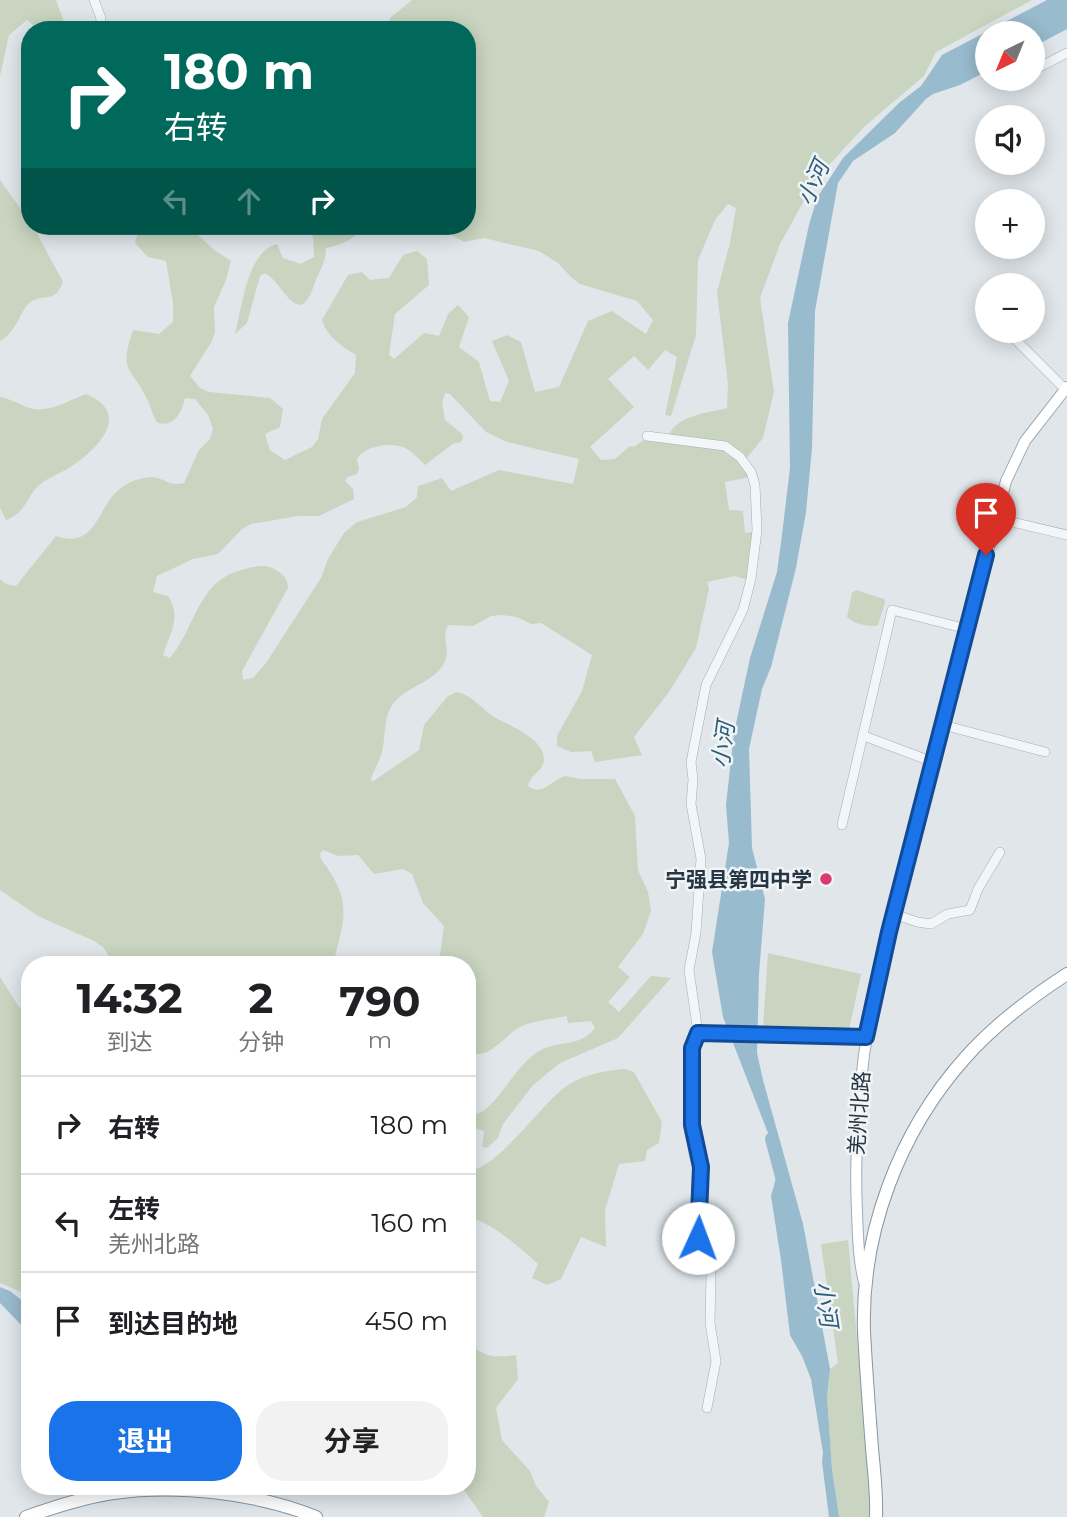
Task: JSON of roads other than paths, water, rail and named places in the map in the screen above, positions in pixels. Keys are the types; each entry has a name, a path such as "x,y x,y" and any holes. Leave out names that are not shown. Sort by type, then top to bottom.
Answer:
{"highway":[{"path":"876,1517 864,1332 866,1288 872,1239 892,1180 913,1135 939,1091 965,1058 1002,1021 1067,974"},
{"path":"26,1517 104,1495"},
{"path":"213,1495 278,1504 316,1517"}],"main road":[{"name":"羌州北路","path":"866,1288 859,1262 855,1161 866,1037 894,914 1006,481 1020,450 1043,415 1066,388"}],"street":[{"path":"94,0 100,21"},
{"path":"1045,64 1067,53"},
{"path":"1019,343 1066,388"},
{"path":"647,436 725,446 740,457 751,472 755,485 757,530 751,579 743,610 706,685 691,762 691,804 701,859 696,933 689,970 702,1033 692,1048 692,1125 701,1167 698,1238 711,1274 710,1323 716,1361 707,1408"},
{"path":"995,518 1067,536"},
{"path":"842,825 892,610 967,629"},
{"path":"943,725 1045,752"},
{"path":"864,736 933,762"},
{"path":"894,914 931,924 948,914 970,910 978,889 1000,852"},
{"path":"702,1033 866,1037"}],"water":[{"path":"1047,0 1067,0 1067,29 1045,41 1045,21 1007,21"},
{"path":"975,38 975,77 926,99 895,133 853,161 838,183 815,311 812,448 806,512 796,568 771,667 762,689 749,749 752,848 765,899 759,974 757,1053 803,1224 830,1369 827,1397 832,1469 839,1517 829,1517 823,1453 811,1379 790,1335 771,1196 780,1164 723,1017 712,952 729,843 726,805 734,733 750,658 777,572 782,535 790,468 788,323 809,225 817,198 843,158 899,103 921,86 942,55"},
{"path":"0,1287 21,1300 21,1325 0,1303"}],"waterway":[{"name":"小河","path":"772,1139 784,1184"}],"place":[{"name":"宁强县第四中学","path":"826,879"}]}
